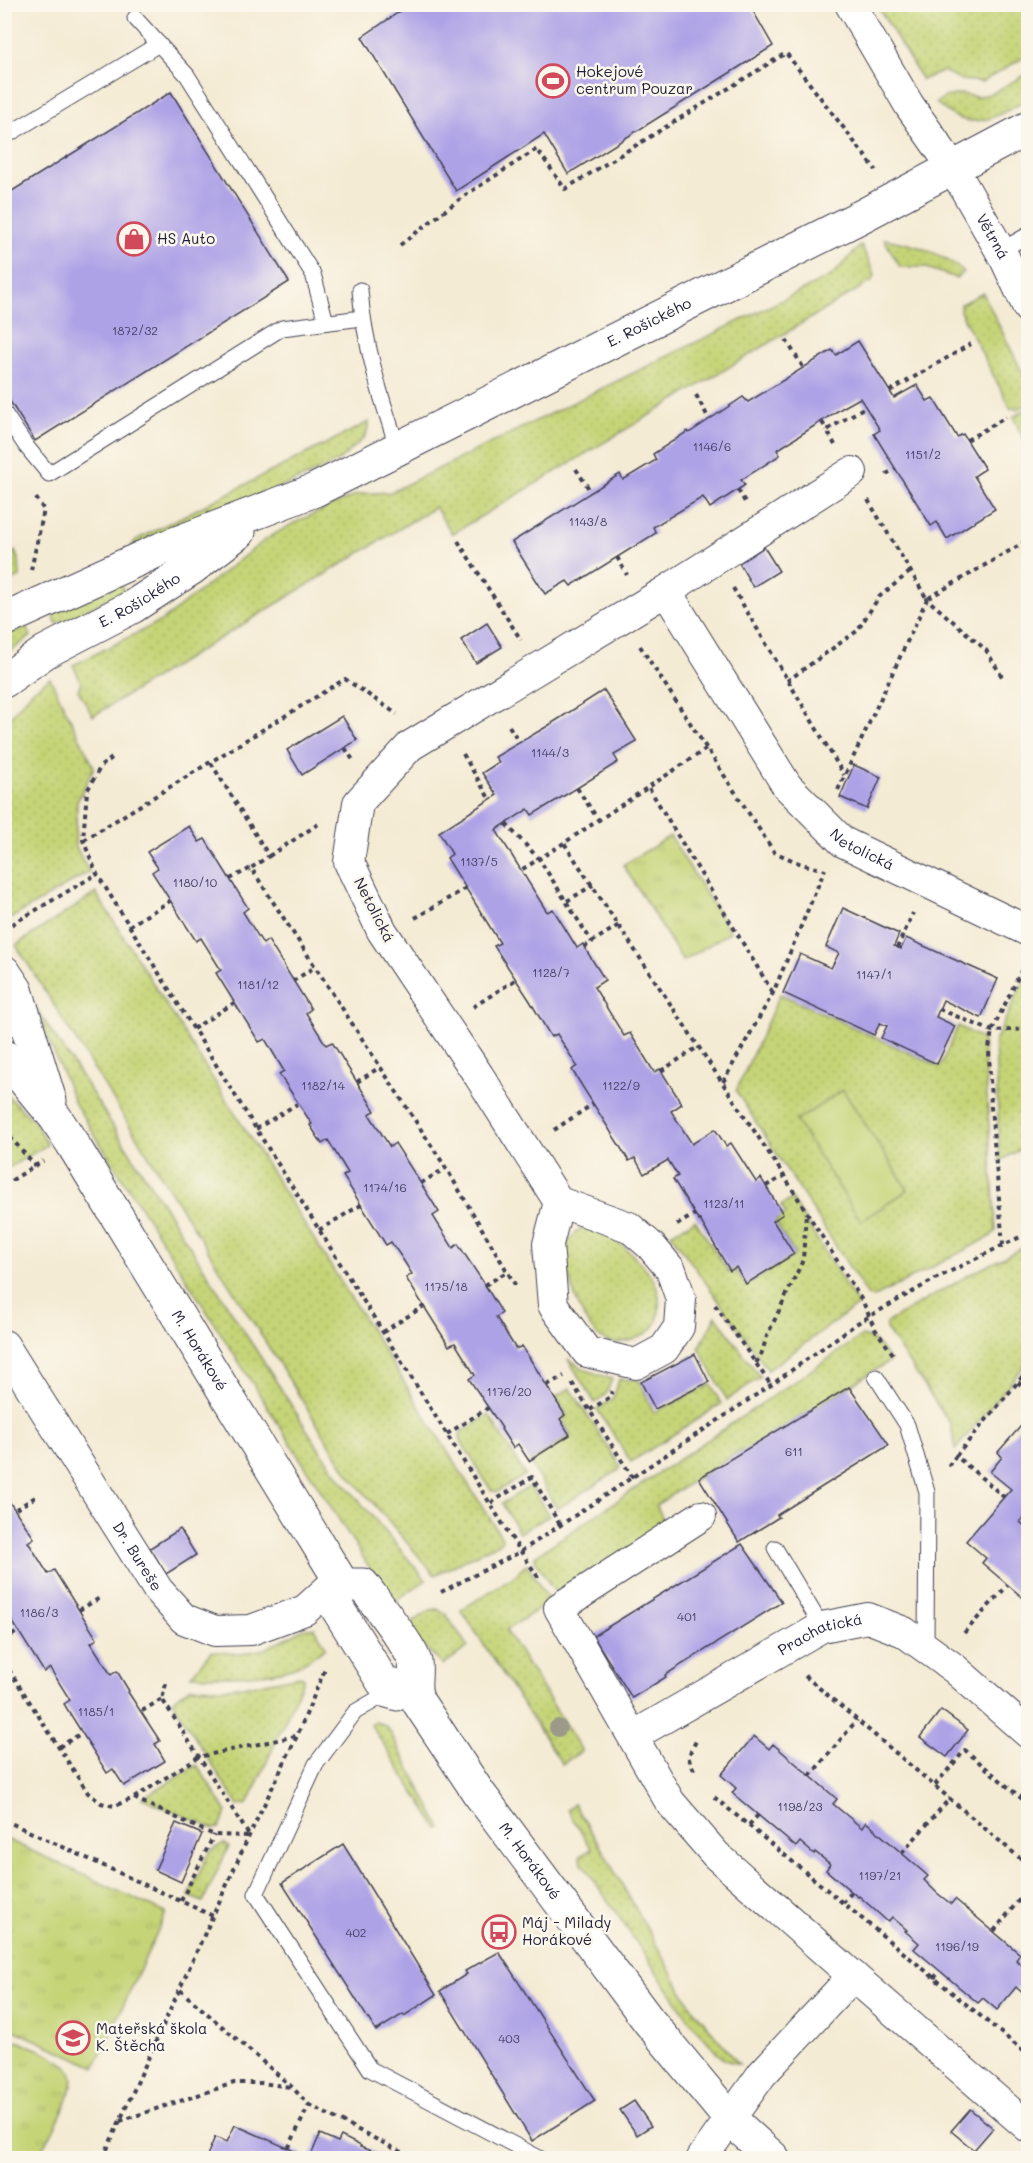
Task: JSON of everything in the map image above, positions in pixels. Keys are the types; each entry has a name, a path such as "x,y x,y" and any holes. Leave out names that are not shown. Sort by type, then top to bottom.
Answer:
{"street":[{"name":"Větrná","path":"850,4 909,105 953,168 1029,308"},
{"name":"E. Rošického","path":"4,620 161,549 315,490 897,197 1029,128"},
{"name":"Netolická","path":"559,1202 479,1076 382,932 350,862 358,803 410,746 446,722 666,591 852,472"},
{"name":"E. Rošického","path":"4,681 45,652 132,607 192,568 267,510"},
{"name":"Netolická","path":"666,591 787,786 823,823 843,842 1028,945"},
{"name":"M. Horákové","path":"4,972 16,990 64,1130"},
{"name":"M. Horákové","path":"4,1056 64,1130 341,1582"},
{"path":"559,1202 629,1227 651,1246 671,1270 681,1299 679,1327 664,1349 636,1364 587,1352 566,1324 553,1305 548,1244 559,1202"},
{"name":"Dr. Bureše","path":"4,1345 158,1590 184,1619 215,1630 251,1630 305,1610 341,1582"},
{"path":"701,1516 559,1608 670,1802 716,1855 1029,2127"},
{"path":"341,1582 363,1585 390,1622 415,1661 420,1703"},
{"name":"Prachatická","path":"633,1736 822,1627 868,1618 904,1632 1029,1733"},
{"name":"M. Horákové","path":"420,1703 478,1792 648,2020 730,2119 773,2158"},
{"path":"702,2158 762,2074 853,1976"}],"lane":[{"path":"135,18 187,75 313,274 326,322"},
{"path":"4,137 159,44"},
{"path":"1000,251 1029,236"},
{"path":"360,290 362,318 385,409 398,449"},
{"path":"4,413 26,446 49,474 282,328 362,318"},
{"path":"876,1377 907,1425 927,1492 930,1651"},
{"path":"775,1548 822,1627"},
{"path":"420,1703 379,1698 354,1712 316,1764 256,1894 370,2069 539,2158"}],"path":[{"path":"399,244 464,196 537,149 565,189 786,53 897,197"},
{"path":"786,340 803,367"},
{"path":"890,391 971,344"},
{"path":"696,395 710,418"},
{"path":"827,430 865,407"},
{"path":"967,440 1006,417"},
{"path":"822,422 927,599 986,650 1004,680"},
{"path":"576,469 591,492"},
{"path":"29,577 44,510 31,491"},
{"path":"723,1082 773,993 825,870 823,823 927,599 1029,540"},
{"path":"458,541 526,648"},
{"path":"617,557 631,582"},
{"path":"715,558 844,776"},
{"path":"787,681 857,631 879,597 911,571"},
{"path":"635,638 774,852 801,864 835,872"},
{"path":"83,840 345,679 399,715"},
{"path":"504,718 520,743"},
{"path":"446,722 490,800"},
{"path":"521,870 649,789 706,749"},
{"path":"112,758 101,766 87,791 83,840 97,874 520,1552 559,1608"},
{"path":"211,763 269,856 230,879"},
{"path":"577,788 599,821"},
{"path":"649,789 773,993"},
{"path":"506,824 539,859 592,942"},
{"path":"564,843 784,1176 862,1302 868,1317 901,1365 876,1377"},
{"path":"251,868 446,1168 519,1292"},
{"path":"4,929 97,874"},
{"path":"567,901 593,885"},
{"path":"406,924 466,888"},
{"path":"129,926 170,901"},
{"path":"897,948 916,906"},
{"path":"584,947 619,925"},
{"path":"1003,1245 991,1107 989,1048 992,1031 1028,945"},
{"path":"293,981 315,967"},
{"path":"472,1008 515,980"},
{"path":"193,1029 234,1003"},
{"path":"939,1009 992,1031 1029,1029"},
{"path":"661,1071 698,1047"},
{"path":"357,1082 380,1067"},
{"path":"256,1129 297,1104"},
{"path":"553,1131 593,1104"},
{"path":"4,1130 35,1166"},
{"path":"4,1185 35,1166 64,1130"},
{"path":"421,1183 446,1168"},
{"path":"766,1186 784,1176"},
{"path":"319,1230 361,1205"},
{"path":"756,1363 761,1355 766,1336 803,1260 806,1211"},
{"path":"441,1592 520,1552 771,1385 868,1317 935,1279 1029,1233"},
{"path":"485,1285 507,1272"},
{"path":"383,1332 424,1306"},
{"path":"927,1492 1029,1370"},
{"path":"547,1385 567,1374 633,1478"},
{"path":"1018,1382 1029,1392"},
{"path":"447,1434 488,1408"},
{"path":"956,1456 1004,1497"},
{"path":"491,1503 532,1477 560,1525"},
{"path":"15,1509 37,1496"},
{"path":"930,1651 968,1629 1008,1585"},
{"path":"79,1611 100,1598"},
{"path":"4,1640 19,1631"},
{"path":"4,1662 88,1793 101,1803 114,1806 134,1798 198,1757 297,1736"},
{"path":"103,2158 249,1836 297,1736 326,1667"},
{"path":"798,1670 1029,1865"},
{"path":"142,1711 162,1699 166,1684"},
{"path":"162,1699 249,1836"},
{"path":"810,1776 857,1720"},
{"path":"59,1747 82,1733"},
{"path":"696,1776 688,1757 697,1738"},
{"path":"935,1785 965,1750 1029,1804"},
{"path":"708,1792 1028,2054"},
{"path":"134,1798 214,1834 249,1836"},
{"path":"902,1853 950,1798"},
{"path":"749,1825 758,1815"},
{"path":"4,1820 213,1916"},
{"path":"180,1901 214,1834"},
{"path":"994,1931 1029,1889"},
{"path":"843,1903 852,1892"},
{"path":"934,1978 940,1971"},
{"path":"179,1990 309,2105 413,2158"},
{"path":"120,2121 234,2083 261,2083 291,2087"},
{"path":"288,2149 309,2105"},
{"path":"387,2157 392,2149"}],"green space":[{"path":"877,5 1028,5 1028,55 982,82 961,80 943,71 922,80"},
{"path":"1028,73 1028,99 994,117 975,121 966,120 953,116 936,103 945,97 961,94 977,97 993,93"},
{"path":"884,239 927,250 946,259 964,272 956,278 924,267 900,267"},
{"path":"861,245 875,275 872,281 452,534 435,507 93,716 78,690 81,682 73,665 163,620 266,539 294,523 358,494 391,492 831,276"},
{"path":"983,293 1028,384 1028,403 1016,410 1014,407 1011,409 960,311 961,304"},
{"path":"1028,408 1028,448 1013,417"},
{"path":"369,422 366,436 340,460 310,475 131,548 133,543 140,538"},
{"path":"15,551 19,561 20,577 8,582 5,593 5,560"},
{"path":"120,582 124,592 57,624 52,614"},
{"path":"25,626 31,636 5,655 5,636"},
{"path":"50,678 94,767 77,802 75,845 89,872 5,922 5,723 32,691"},
{"path":"670,836 730,932 683,961 623,865"},
{"path":"96,893 502,1538 501,1542 435,1575 349,1475 16,945"},
{"path":"1028,971 1028,1145 1000,1161 995,1042"},
{"path":"780,994 940,1067 958,1026 983,1039 996,1231 990,1237 873,1298 868,1296 736,1091"},
{"path":"35,1007 323,1455 426,1580 392,1603 75,1104"},
{"path":"843,1090 908,1190 861,1221 796,1121"},
{"path":"4,1092 36,1123 47,1145 5,1170"},
{"path":"792,1199 858,1305 768,1370 671,1234 695,1220 729,1273 735,1269 746,1286 795,1255 775,1221 786,1214 781,1206"},
{"path":"583,1227 604,1232 621,1244 639,1261 656,1285 659,1303 658,1317 656,1324 643,1335 622,1342 606,1341 590,1326 582,1314 571,1285 566,1248 575,1233"},
{"path":"1028,1245 1028,1361 955,1450 951,1425 886,1329 886,1323 969,1275"},
{"path":"716,1316 760,1377 727,1400 699,1348"},
{"path":"862,1336 875,1342 890,1361 742,1453 739,1451 656,1505 662,1517 662,1526 557,1596 535,1560 535,1556"},
{"path":"568,1359 586,1370 612,1379 606,1394 595,1403"},
{"path":"619,1379 639,1380 654,1413 711,1384 721,1404 631,1462 597,1409 613,1399"},
{"path":"570,1388 620,1466 619,1470 557,1509 530,1462 571,1435 562,1419 567,1415 556,1397"},
{"path":"489,1415 525,1475 497,1492 491,1490 459,1438 461,1432"},
{"path":"531,1486 549,1516 519,1533 502,1503"},
{"path":"527,1564 550,1602 506,1630 582,1751 562,1764 461,1610 513,1577"},
{"path":"437,1609 446,1614 468,1647 443,1665 405,1627 430,1610"},
{"path":"305,1628 315,1628 326,1647 292,1668 248,1675 191,1675 212,1651 240,1654 265,1649"},
{"path":"300,1676 304,1678 248,1804 238,1806 172,1701 190,1687 227,1688"},
{"path":"375,1722 389,1730 441,1828 438,1829 371,1725"},
{"path":"197,1765 227,1812 219,1828 214,1829 142,1798"},
{"path":"574,1804 691,2006 739,2064 724,2060 692,2024 582,1863 580,1856 592,1849 567,1810"},
{"path":"4,1838 166,1913 95,2067 5,2026"},
{"path":"224,1843 229,1846 203,1902 189,1896 209,1852"},
{"path":"17,2041 56,2058 69,2068 73,2080 66,2105 36,2158 5,2158 5,2050"}],"building":[{"name":"Hokejové centrum Pouzar","path":"411,4 749,4 773,46 568,174 544,134 456,191 362,37"},
{"name":"HS Auto","path":"171,92 289,282 35,441 4,392 4,196"},
{"path":"858,341 894,398 917,385 927,401 933,398 957,437 963,434 985,469 974,476 995,509 947,539 937,522 931,526 874,434 880,430 860,398 777,450 780,455 741,480 745,485 710,508 703,497 653,527 656,533 571,586 567,581 545,594 512,542 620,474 623,480 656,460 653,454 743,397 748,402 832,350 836,355"},
{"path":"764,547 779,571 753,587 739,563"},
{"path":"487,623 502,647 476,663 461,640"},
{"path":"604,690 637,742 614,755 618,762 577,788 532,815 528,809 496,830 547,912 553,909 577,948 583,944 605,980 594,987 624,1036 630,1033 654,1072 660,1069 682,1104 671,1111 692,1144 715,1129 726,1146 731,1143 756,1182 761,1178 783,1214 773,1221 794,1254 746,1284 736,1267 730,1271 673,1179 678,1176 668,1160 644,1174 635,1158 629,1161 572,1070 577,1066 557,1034 551,1037 494,946 500,943 447,858 452,854 439,832 497,795 482,773 499,762 495,757"},
{"path":"342,716 357,740 302,775 287,750"},
{"path":"854,765 881,777 867,809 840,797"},
{"path":"189,826 199,842 205,839 248,908 243,912 263,944 268,940 311,1009 306,1013 326,1045 332,1042 375,1111 369,1114 390,1147 395,1143 439,1212 433,1216 453,1248 458,1244 502,1313 496,1317 516,1349 522,1346 565,1415 560,1419 570,1435 529,1461 518,1444 513,1448 469,1379 475,1375 455,1343 449,1346 406,1278 412,1274 402,1258 391,1242 386,1245 343,1176 348,1173 328,1140 322,1144 310,1125 312,1124 279,1074 284,1071 265,1039 259,1042 216,973 221,970 201,938 196,941 152,872 158,868 147,852"},
{"path":"843,908 899,934 894,946 901,949 906,938 998,979 981,1018 943,1000 936,1017 955,1026 937,1064 881,1038 887,1026 880,1023 874,1035 783,993 800,954 831,968 839,953 826,947"},
{"path":"695,1354 709,1382 655,1409 641,1382"},
{"path":"849,1387 889,1445 777,1515 779,1517 739,1542 699,1478"},
{"path":"1028,1418 1028,1512 1020,1522 1028,1529 1028,1602 982,1563 986,1558 966,1541 1011,1489 990,1472 1002,1457 998,1452"},
{"path":"4,1494 34,1538 28,1542 48,1574 54,1570 97,1639 91,1643 111,1675 117,1671 160,1741 155,1744 165,1761 124,1786 113,1769 107,1773 64,1704 70,1700 50,1668 44,1672 4,1608 6,1599 4,1596"},
{"path":"180,1529 196,1555 166,1574 150,1548"},
{"path":"742,1544 782,1602 632,1698 593,1636"},
{"path":"941,1710 968,1730 947,1757 920,1737"},
{"path":"754,1736 769,1749 773,1744 837,1799 833,1804 862,1828 866,1822 928,1876 924,1880 937,1893 951,1904 955,1899 1020,1954 1016,1960 1028,1970 1028,1998 1016,1987 997,2010 983,1998 978,2003 914,1949 919,1943 905,1931 907,1930 892,1917 888,1922 826,1870 830,1864 800,1842 796,1847 732,1793 736,1788 721,1775"},
{"path":"176,1823 202,1834 181,1882 155,1870"},
{"path":"343,1844 436,1995 376,2031 282,1883"},
{"path":"499,1952 595,2101 532,2141 440,1991 467,1974 465,1971"},
{"path":"634,2101 651,2126 637,2135 620,2110"},
{"path":"970,2109 993,2128 974,2150 951,2131"},
{"path":"235,2125 310,2158 206,2158 215,2137 227,2142"},
{"path":"320,2134 338,2142 341,2136 360,2147 390,2158 310,2158"}],"place":[{"name":"Hokejové centrum Pouzar","path":"553,81"},
{"name":"HS Auto","path":"134,239"},
{"name":"Máj - Milady Horákové","path":"499,1932"},
{"name":"Mateřská škola K. Štěcha","path":"73,2038"}]}
